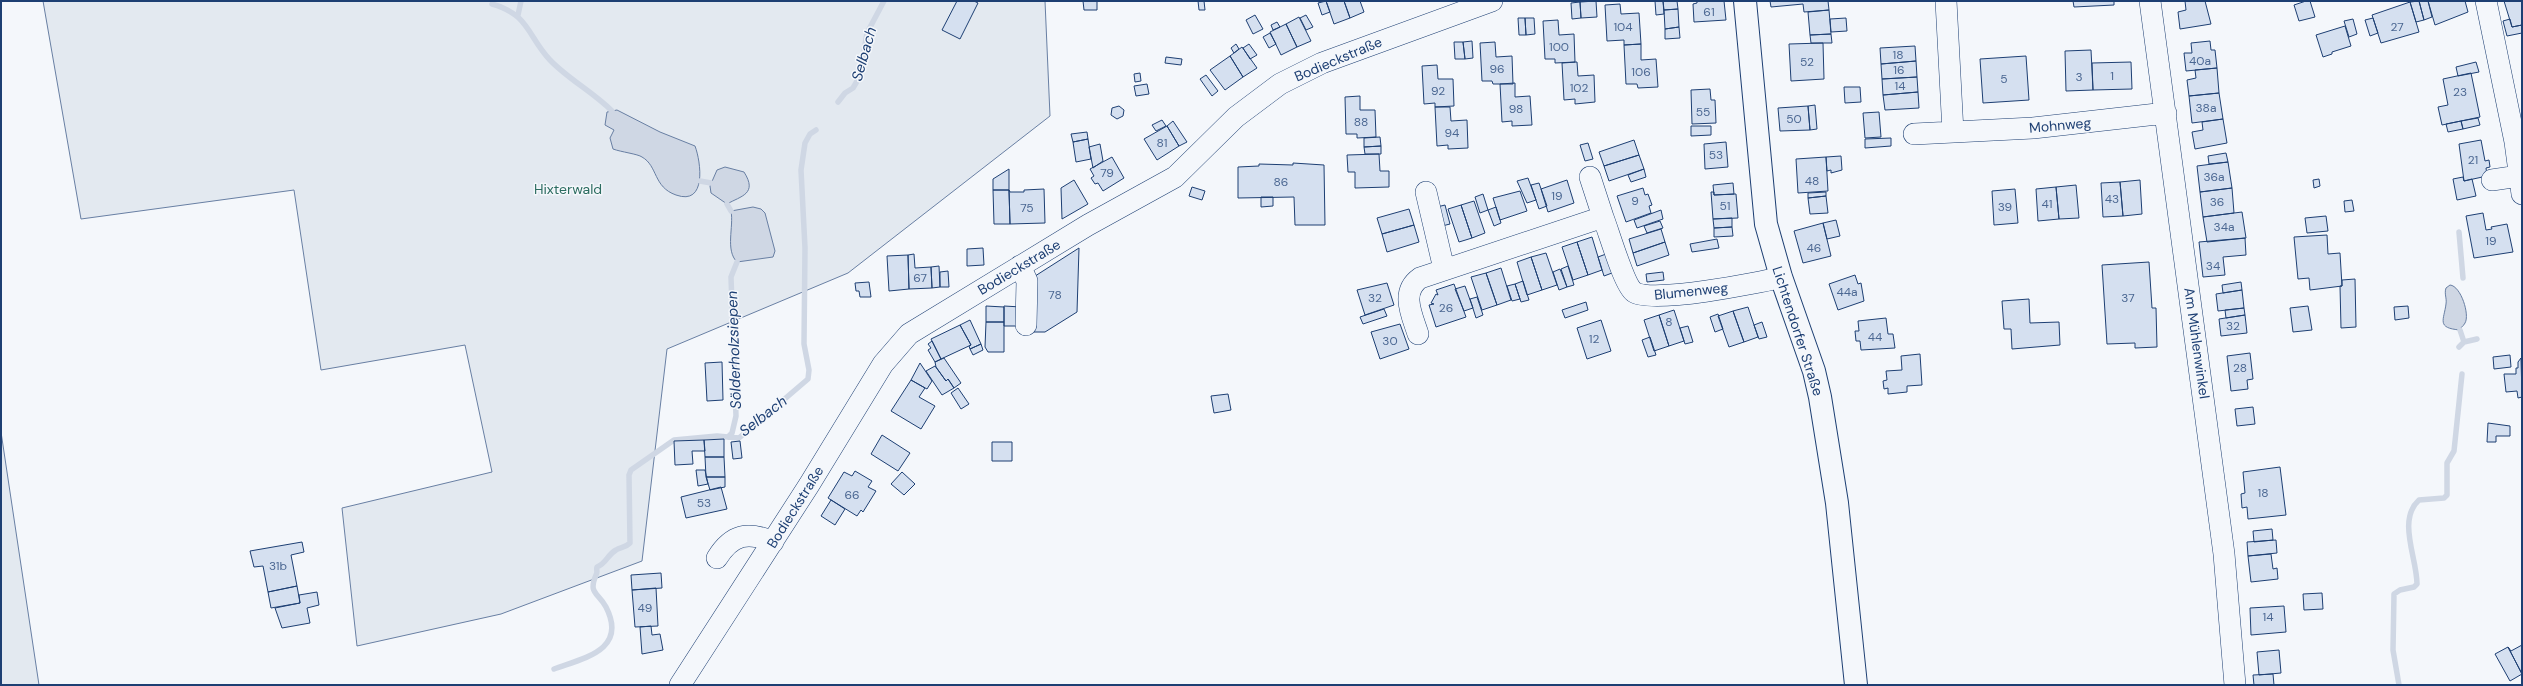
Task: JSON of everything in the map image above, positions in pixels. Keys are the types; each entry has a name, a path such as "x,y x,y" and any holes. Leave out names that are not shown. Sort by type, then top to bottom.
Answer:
{"main road":[{"name":"Lichtendorfer Straße","path":"1745,1 1766,224 1781,277 1814,371 1820,397 1837,503 1856,685"}],"street":[{"name":"Bodieckstraße","path":"680,685 773,542 883,364 897,345 931,319 1175,177 1236,117 1280,84 1322,63 1492,1"},
{"path":"1946,1 1953,132"},
{"name":"Am Mühlenwinkel","path":"2150,1 2224,554 2235,685"},
{"path":"2486,1 2502,74 2521,188 2492,180"},
{"name":"Mohnweg","path":"1914,134 2041,128 2166,113"},
{"name":"Blumenweg","path":"1590,177 1626,279 1633,292 1638,295 1654,296 1758,284 1781,277"},
{"path":"1426,192 1444,269"},
{"path":"1418,334 1408,303 1410,287 1420,278 1603,217"},
{"path":"1020,266 1027,281 1026,324"},
{"path":"717,558 723,548 744,535 752,534 773,542"}],"green space":[{"name":"Hixterwald","path":"43,1 1045,1 1050,116 848,273 667,349 642,561 501,614 357,646 342,508 492,472 465,345 321,370 294,190 81,219"},
{"path":"1,432 39,685 1,685"}],"shaded area":[{"path":"617,110 660,132 695,146 700,171 697,189 693,194 686,197 676,195 663,187 647,161 640,156 613,149 610,138 614,130 605,125 607,112"},
{"path":"725,167 744,172 748,179 749,185 746,193 727,204 711,193 710,186 717,170"},
{"path":"753,207 761,209 765,213 775,251 773,257 737,262 731,251 731,211"},
{"path":"2450,285 2458,290 2464,301 2466,319 2465,324 2460,330 2447,327 2443,322 2446,302 2445,290"}],"building":[{"path":"957,1 974,1 978,3 960,39 942,30"},
{"path":"1083,1 1097,1 1097,10 1084,10"},
{"path":"1198,1 1204,1 1205,10 1199,10"},
{"path":"1326,1 1344,1 1350,18 1334,24"},
{"path":"1326,1 1330,12 1322,15 1318,3"},
{"path":"1344,1 1360,1 1364,12 1350,18"},
{"path":"1596,1 1597,17 1581,18 1580,2"},
{"path":"1655,1 1663,1 1664,14 1656,15"},
{"path":"1663,1 1677,1 1678,9 1664,10"},
{"path":"1697,1 1724,1 1726,20 1694,22 1693,4 1697,3"},
{"path":"1770,1 1828,1 1829,10 1804,12 1803,4 1771,7"},
{"path":"2073,1 2114,1 2114,5 2074,7"},
{"path":"2185,1 2205,1 2211,24 2180,29 2178,12 2186,10"},
{"path":"2310,1 2315,17 2299,21 2294,5"},
{"path":"2419,1 2424,20 2416,22 2410,2"},
{"path":"2419,1 2428,1 2432,17 2424,20"},
{"path":"2428,1 2465,1 2468,12 2435,25"},
{"path":"2504,1 2522,1 2522,25 2512,27"},
{"path":"1580,2 1581,18 1572,19 1571,3"},
{"path":"2410,2 2419,32 2381,43 2372,15"},
{"path":"1620,4 1621,14 1639,13 1641,44 1624,45 1624,40 1607,41 1605,5"},
{"path":"1678,9 1679,27 1665,29 1664,10"},
{"path":"1829,10 1831,34 1810,35 1808,12"},
{"path":"1255,15 1263,29 1253,34 1246,20"},
{"path":"1306,15 1313,27 1306,30 1300,18"},
{"path":"1299,17 1311,41 1297,47 1286,24"},
{"path":"1518,18 1525,18 1526,35 1519,35"},
{"path":"1525,18 1534,18 1535,34 1526,35"},
{"path":"1846,18 1847,31 1831,32 1830,19"},
{"path":"2373,18 2378,33 2370,36 2365,20"},
{"path":"2353,19 2357,34 2349,37 2344,21"},
{"path":"2510,19 2512,27 2522,25 2522,33 2507,36 2503,21"},
{"path":"1558,20 1559,35 1574,34 1575,62 1555,63 1555,59 1545,59 1543,21"},
{"path":"1277,22 1280,27 1273,30 1271,25"},
{"path":"1286,24 1297,47 1281,55 1270,32"},
{"path":"2345,26 2351,46 2332,52 2332,54 2323,57 2316,35"},
{"path":"1679,27 1680,38 1665,39 1665,29"},
{"path":"1270,33 1276,44 1269,48 1263,37"},
{"path":"1831,34 1832,43 1811,43 1810,35"},
{"path":"1472,41 1473,58 1465,59 1463,42"},
{"path":"2210,41 2211,50 2215,50 2217,68 2186,71 2184,53 2192,53 2191,43"},
{"path":"1454,42 1463,42 1465,59 1455,59"},
{"path":"1495,42 1496,57 1512,56 1513,84 1493,84 1492,81 1482,81 1480,43"},
{"path":"1823,43 1824,79 1791,81 1789,44"},
{"path":"1236,44 1239,49 1234,53 1231,48"},
{"path":"1249,44 1257,55 1250,59 1243,48"},
{"path":"1641,44 1641,60 1656,59 1658,87 1638,88 1637,84 1626,84 1624,45"},
{"path":"1915,46 1916,61 1881,64 1880,48"},
{"path":"1242,47 1257,68 1243,77 1230,56"},
{"path":"2091,50 2093,90 2066,91 2065,51"},
{"path":"1230,56 1243,77 1225,90 1210,70"},
{"path":"2026,56 2029,100 1983,103 1980,59"},
{"path":"1166,57 1182,59 1181,65 1165,63"},
{"path":"1916,61 1917,77 1882,79 1881,64"},
{"path":"1577,62 1578,76 1594,75 1595,102 1575,104 1575,99 1564,100 1562,63"},
{"path":"2131,62 2132,89 2093,90 2092,63"},
{"path":"2476,62 2479,72 2458,76 2456,67"},
{"path":"1437,65 1438,79 1453,79 1454,106 1435,107 1435,103 1424,104 1422,66"},
{"path":"2217,68 2219,93 2189,96 2187,80 2196,78 2195,70"},
{"path":"1140,73 1141,81 1135,82 1134,74"},
{"path":"2471,73 2480,117 2442,125 2438,107 2448,105 2443,79"},
{"path":"1206,75 1218,91 1212,96 1200,79"},
{"path":"1917,77 1918,92 1883,95 1882,79"},
{"path":"1515,83 1515,97 1530,96 1532,125 1512,126 1512,121 1502,122 1500,84"},
{"path":"1147,84 1149,94 1136,96 1134,86"},
{"path":"1844,87 1860,87 1861,102 1845,103"},
{"path":"1710,89 1711,100 1715,100 1716,123 1692,124 1691,90"},
{"path":"1918,92 1919,108 1885,110 1883,95"},
{"path":"2219,93 2223,119 2192,123 2189,96"},
{"path":"1360,96 1360,110 1375,110 1376,137 1357,138 1357,134 1346,134 1345,97"},
{"path":"1815,105 1817,129 1810,130 1808,106"},
{"path":"1119,106 1124,110 1123,116 1117,119 1111,115 1112,108"},
{"path":"1808,106 1810,130 1780,131 1778,108"},
{"path":"1435,107 1450,107 1451,121 1467,120 1468,148 1448,149 1448,145 1437,146"},
{"path":"1879,112 1881,137 1865,138 1863,113"},
{"path":"2478,118 2480,125 2463,129 2461,121"},
{"path":"2223,119 2227,143 2195,149 2192,132 2203,130 2202,122"},
{"path":"1162,120 1166,126 1156,131 1152,125"},
{"path":"1173,121 1187,142 1179,146 1167,126"},
{"path":"2461,121 2463,129 2448,132 2446,124"},
{"path":"1167,126 1179,146 1157,160 1144,139"},
{"path":"1691,126 1711,126 1711,135 1691,136"},
{"path":"1087,132 1088,139 1073,142 1071,134"},
{"path":"1380,137 1381,146 1364,147 1364,138"},
{"path":"1891,138 1891,146 1865,148 1865,139"},
{"path":"1088,139 1091,159 1076,162 1073,142"},
{"path":"1634,140 1639,155 1604,166 1599,152"},
{"path":"2481,140 2485,161 2489,160 2490,167 2486,168 2487,176 2464,181 2459,144"},
{"path":"1726,142 1728,167 1705,169 1704,144"},
{"path":"1588,143 1593,159 1585,161 1580,145"},
{"path":"1100,144 1103,161 1093,168 1089,147"},
{"path":"1381,146 1381,154 1365,154 1364,147"},
{"path":"2226,153 2228,162 2209,164 2208,156"},
{"path":"1379,154 1380,171 1389,171 1389,187 1355,188 1355,172 1348,172 1347,155"},
{"path":"1639,155 1644,169 1609,181 1604,166"},
{"path":"1841,156 1842,170 1831,173 1831,170 1827,171 1826,157"},
{"path":"1112,157 1124,178 1103,191 1098,183 1095,184 1091,178 1094,176 1090,169"},
{"path":"1826,157 1828,191 1798,193 1796,159"},
{"path":"2228,162 2232,188 2200,192 2197,166"},
{"path":"1293,163 1324,165 1325,225 1295,225 1294,197 1238,198 1238,167 1259,166 1259,164 1293,165"},
{"path":"1009,169 1009,190 993,190 993,179"},
{"path":"1644,169 1646,177 1631,182 1628,175"},
{"path":"2463,177 2464,181 2472,179 2476,196 2457,200 2453,179"},
{"path":"1528,178 1536,200 1527,203 1517,181"},
{"path":"2319,179 2320,186 2314,188 2313,180"},
{"path":"1074,180 1088,204 1062,219 1061,188"},
{"path":"1567,180 1574,203 1548,212 1541,189"},
{"path":"2140,180 2142,214 2123,216 2120,182"},
{"path":"2120,182 2123,216 2103,217 2101,183"},
{"path":"1539,183 1547,206 1539,209 1531,185"},
{"path":"1733,183 1734,194 1714,195 1713,185"},
{"path":"2076,185 2079,218 2059,219 2056,187"},
{"path":"1192,187 1205,191 1202,200 1189,196"},
{"path":"2056,187 2059,219 2038,221 2036,189"},
{"path":"1643,188 1645,195 1648,194 1652,205 1649,206 1651,213 1626,222 1617,196"},
{"path":"2232,188 2234,213 2203,217 2200,192"},
{"path":"1044,189 1045,223 1010,224 1009,190 1010,192 1024,192 1024,190"},
{"path":"2015,189 2018,223 1994,225 1992,191"},
{"path":"993,190 1009,190 1010,224 994,224"},
{"path":"1520,191 1527,211 1500,220 1493,198"},
{"path":"1711,192 1714,192 1714,195 1736,194 1738,218 1713,219"},
{"path":"1826,192 1826,196 1808,198 1808,193"},
{"path":"1483,194 1488,210 1480,213 1475,197"},
{"path":"1826,196 1828,213 1810,214 1808,198"},
{"path":"1261,197 1273,197 1273,206 1261,207"},
{"path":"2352,200 2354,211 2345,212 2344,201"},
{"path":"1474,201 1485,233 1472,238 1461,205"},
{"path":"1445,205 1450,224 1442,226 1437,207"},
{"path":"1461,205 1472,238 1459,242 1448,209"},
{"path":"1496,207 1501,223 1494,226 1488,210"},
{"path":"1409,209 1414,225 1382,234 1377,218"},
{"path":"1661,210 1663,219 1637,228 1634,220"},
{"path":"2242,212 2246,238 2207,242 2203,217"},
{"path":"2483,213 2486,230 2492,229 2491,227 2507,224 2513,252 2474,258 2466,216"},
{"path":"2326,216 2328,231 2307,233 2305,218"},
{"path":"1732,218 1732,227 1714,228 1713,219"},
{"path":"1836,220 1840,236 1827,239 1823,223"},
{"path":"1660,221 1663,228 1647,233 1644,226"},
{"path":"1823,223 1831,256 1803,263 1794,231"},
{"path":"1414,225 1419,242 1387,252 1382,234"},
{"path":"1732,227 1733,236 1714,237 1714,228"},
{"path":"1661,229 1665,242 1633,253 1629,239"},
{"path":"2327,235 2328,254 2340,253 2342,286 2310,290 2309,278 2298,279 2294,237"},
{"path":"1592,237 1602,270 1588,275 1577,242"},
{"path":"2245,238 2246,255 2223,257 2225,275 2203,277 2199,242"},
{"path":"1717,239 1719,248 1692,252 1690,244"},
{"path":"1577,242 1588,275 1573,280 1562,247"},
{"path":"1665,242 1669,255 1637,266 1633,253"},
{"path":"983,248 984,265 967,266 967,249"},
{"path":"1079,248 1077,312 1045,332 1031,332 1032,278"},
{"path":"1546,253 1557,285 1542,290 1531,257"},
{"path":"914,254 915,268 931,267 932,288 909,289 908,255"},
{"path":"1606,254 1612,273 1604,276 1598,257"},
{"path":"908,255 909,289 889,291 887,256"},
{"path":"1531,257 1542,290 1527,295 1517,262"},
{"path":"2149,262 2152,308 2156,308 2157,347 2135,348 2135,343 2107,344 2102,265"},
{"path":"939,266 940,287 932,288 931,267"},
{"path":"1568,266 1574,285 1567,287 1561,269"},
{"path":"1501,268 1511,300 1497,305 1486,273"},
{"path":"1560,269 1567,287 1559,290 1553,272"},
{"path":"948,271 949,287 940,287 940,272"},
{"path":"1663,272 1664,280 1647,282 1646,274"},
{"path":"1486,273 1497,305 1482,310 1471,277"},
{"path":"1855,275 1858,284 1861,283 1864,301 1838,310 1829,284"},
{"path":"2355,279 2356,327 2341,328 2340,286 2342,286 2342,280"},
{"path":"1523,281 1529,300 1521,302 1515,284"},
{"path":"869,282 871,297 860,297 859,291 856,291 855,283"},
{"path":"2241,282 2242,290 2223,293 2222,285"},
{"path":"1387,283 1394,305 1365,315 1357,290"},
{"path":"1454,284 1466,317 1436,327 1429,305 1434,304 1431,303 1436,294 1438,295 1436,290"},
{"path":"1515,284 1520,299 1512,301 1507,286"},
{"path":"1465,286 1473,308 1464,311 1455,289"},
{"path":"2242,290 2244,308 2218,311 2216,294"},
{"path":"1477,297 1483,315 1476,318 1470,299"},
{"path":"2029,299 2030,323 2059,322 2060,345 2012,349 2011,329 2004,329 2002,301"},
{"path":"1586,302 1588,310 1565,318 1562,310"},
{"path":"986,306 1004,307 1004,322 986,322"},
{"path":"1004,306 1021,307 1021,326 1004,326"},
{"path":"2308,306 2312,330 2293,332 2290,308"},
{"path":"2408,306 2409,318 2395,320 2394,307"},
{"path":"1748,307 1758,337 1744,342 1733,311"},
{"path":"2244,308 2245,315 2226,318 2225,310"},
{"path":"1384,309 1387,316 1363,324 1360,317"},
{"path":"1674,310 1684,341 1669,346 1659,315"},
{"path":"1733,311 1744,342 1729,347 1718,316"},
{"path":"1718,314 1723,329 1715,332 1710,317"},
{"path":"1659,315 1669,346 1654,351 1644,320"},
{"path":"2245,315 2247,333 2221,336 2219,319"},
{"path":"1886,318 1888,334 1893,334 1895,348 1861,350 1860,341 1856,341 1855,331 1859,331 1858,321"},
{"path":"970,320 981,344 970,349 969,346 971,345 960,325"},
{"path":"1601,320 1611,351 1587,359 1577,328"},
{"path":"986,322 1004,322 1004,352 988,352 985,347"},
{"path":"1762,322 1767,337 1759,339 1754,325"},
{"path":"1400,324 1409,349 1380,359 1371,332"},
{"path":"960,325 971,345 941,359 931,339"},
{"path":"1688,326 1693,342 1685,344 1680,328"},
{"path":"1650,337 1656,355 1648,357 1642,340"},
{"path":"932,341 941,359 935,362 928,350 931,348 928,344"},
{"path":"981,344 983,350 973,355 970,349"},
{"path":"2250,353 2253,379 2247,380 2248,389 2231,391 2227,356"},
{"path":"1920,354 1922,385 1907,386 1907,392 1888,394 1888,388 1884,389 1883,381 1887,380 1886,371 1902,370 1901,356"},
{"path":"2510,355 2511,367 2494,369 2493,357"},
{"path":"944,358 961,383 954,388 948,379 946,381 936,367 935,362"},
{"path":"2521,358 2522,397 2518,398 2517,391 2506,392 2504,374 2516,374 2516,368 2518,368 2518,362"},
{"path":"722,362 723,400 707,401 705,363"},
{"path":"920,363 932,381 927,389 911,380"},
{"path":"935,366 946,381 948,379 954,388 942,395 926,371"},
{"path":"911,380 925,388 919,397 935,406 921,429 891,411"},
{"path":"958,388 969,404 961,409 951,393"},
{"path":"1228,394 1231,410 1214,413 1211,396"},
{"path":"2253,407 2255,424 2237,426 2235,409"},
{"path":"2488,423 2510,426 2510,436 2496,436 2496,442 2487,442"},
{"path":"882,435 910,453 898,471 871,454"},
{"path":"724,439 724,457 705,457 704,440"},
{"path":"704,440 705,451 692,451 693,464 675,465 674,441"},
{"path":"740,441 742,458 733,459 731,442"},
{"path":"992,442 1012,442 1012,461 992,461"},
{"path":"705,457 724,457 725,477 706,477"},
{"path":"2280,467 2286,515 2248,519 2247,507 2242,508 2241,494 2245,493 2243,472"},
{"path":"696,470 705,470 708,484 698,486"},
{"path":"855,471 872,481 868,487 876,491 863,512 861,510 857,516 828,498 844,472 852,476"},
{"path":"902,472 915,484 904,495 891,484"},
{"path":"706,477 725,477 725,487 710,490"},
{"path":"721,487 727,509 686,518 681,497"},
{"path":"831,500 845,509 835,525 821,516"},
{"path":"2272,529 2273,540 2254,542 2253,531"},
{"path":"2276,540 2277,553 2248,556 2247,542"},
{"path":"302,542 304,552 291,555 297,586 268,592 263,566 254,567 250,551"},
{"path":"2271,554 2273,569 2277,568 2278,579 2251,582 2248,556"},
{"path":"661,573 662,588 632,590 631,575"},
{"path":"297,586 300,603 271,608 268,592"},
{"path":"656,588 658,626 635,627 632,590"},
{"path":"317,592 319,605 307,608 310,623 282,628 275,608 300,603 299,595"},
{"path":"2322,593 2323,609 2304,610 2303,594"},
{"path":"2284,606 2286,632 2251,635 2250,608"},
{"path":"651,626 652,635 660,634 663,650 642,654 640,627"},
{"path":"2522,645 2522,674 2508,647 2511,651"},
{"path":"2508,647 2522,674 2510,681 2495,654"},
{"path":"2279,650 2281,673 2259,675 2257,652"},
{"path":"2273,674 2274,685 2254,685 2253,675"}],"waterway":[{"path":"518,15 521,1"},
{"name":"Selbach","path":"838,102 845,93 853,88 860,76 867,33 884,1"},
{"name":"Sölderholzsiepen","path":"492,4 504,8 521,20 550,60 612,111"},
{"name":"Selbach","path":"554,669 578,661 600,650 607,643 611,633 611,622 606,607 595,592 593,586 597,573 597,567 613,552 630,543 629,475 631,470 674,440 717,436 739,438 808,379 809,370 804,344 805,248 801,170 805,143 810,134 816,130"},
{"name":"Sölderholzsiepen","path":"700,181 711,183"},
{"name":"Sölderholzsiepen","path":"727,204 731,211"},
{"path":"2459,232 2463,278"},
{"name":"Sölderholzsiepen","path":"728,437 732,433 736,416 731,277 737,262"},
{"path":"2460,330 2464,342"},
{"path":"2459,347 2464,342 2477,339"},
{"path":"2399,685 2393,650 2394,594 2400,590 2414,587 2417,584 2410,540 2409,518 2413,508 2419,500 2444,498 2447,495 2447,463 2454,451 2462,374"}]}
